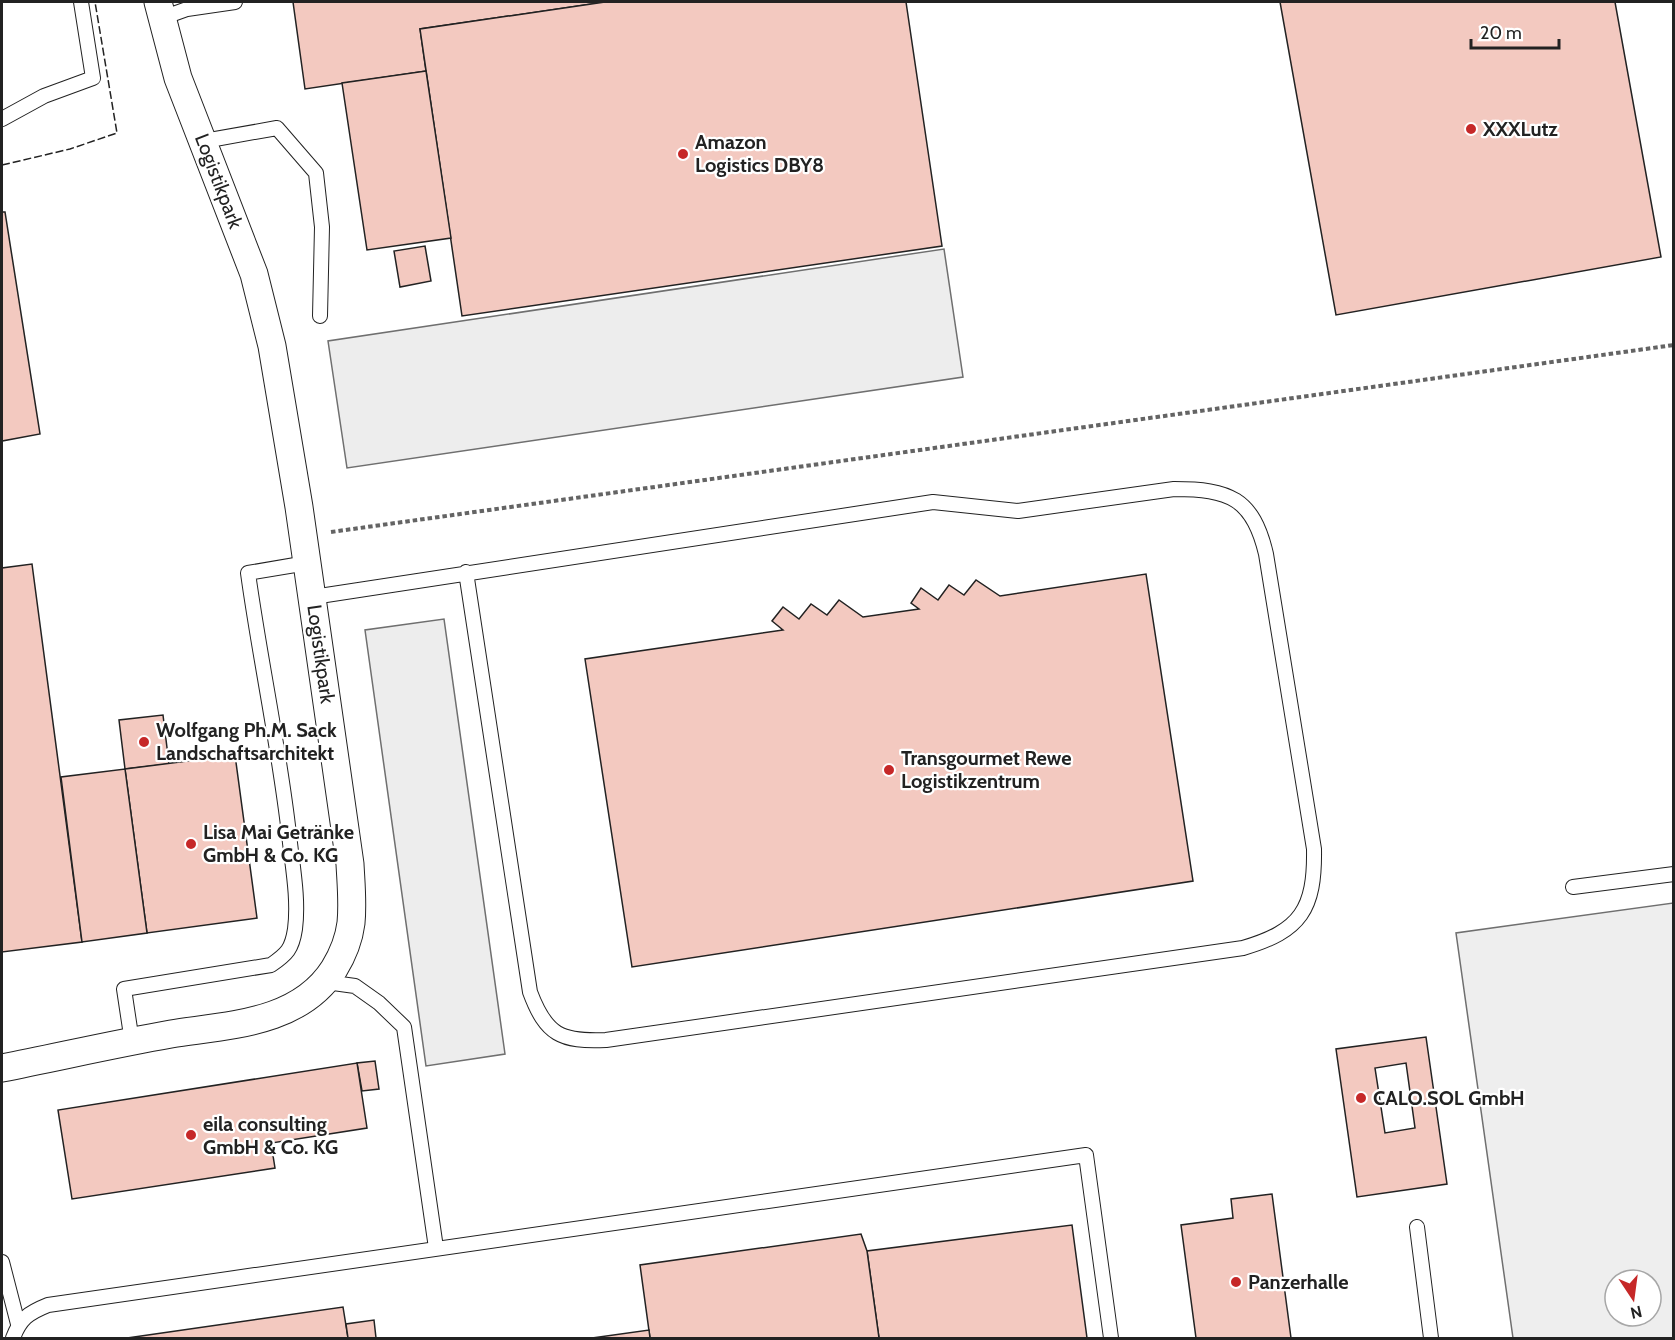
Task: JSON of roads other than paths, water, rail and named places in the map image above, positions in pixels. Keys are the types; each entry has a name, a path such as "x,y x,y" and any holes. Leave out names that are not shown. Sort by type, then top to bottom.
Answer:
{"street":[{"name":"Logistikpark","path":"2,1068 132,1042 252,1022 288,1009 309,997 326,982 347,943 351,924 350,864 304,536 272,346 254,274 178,78 160,10"}],"lane":[{"path":"2,119 44,96 93,78 81,2"},
{"path":"160,10 187,9 235,2"},
{"path":"204,141 277,128 316,173 322,227 320,316"},
{"path":"313,597 466,572 933,502 1018,511 1174,489 1219,492 1238,501 1251,514 1261,532 1314,849 1315,876 1311,896 1299,917 1282,933 1243,948 606,1040 580,1041 559,1035 544,1022 530,992 466,572"},
{"path":"132,1042 124,989 271,965 288,953 295,929 295,884 284,795 258,646 248,573 307,563"},
{"path":"1573,887 1674,874"},
{"path":"326,982 355,986 379,1003 404,1027 436,1248"},
{"path":"13,1338 18,1324 32,1311 48,1305 1086,1155 1111,1338"},
{"path":"1417,1227 1431,1338"},
{"path":"2,1262 18,1324"}],"place":[{"name":"XXXLutz","path":"1471,129"},
{"name":"Amazon Logistics DBY8","path":"683,154"},
{"name":"Wolfgang Ph.M. Sack Landschaftsarchitekt","path":"144,742"},
{"name":"Transgourmet Rewe Logistikzentrum","path":"889,770"},
{"name":"Lisa Mai Getränke GmbH & Co. KG","path":"191,844"},
{"name":"CALO.SOL GmbH","path":"1361,1098"},
{"name":"eila consulting GmbH & Co. KG","path":"191,1135"},
{"name":"Panzerhalle","path":"1236,1282"}]}
